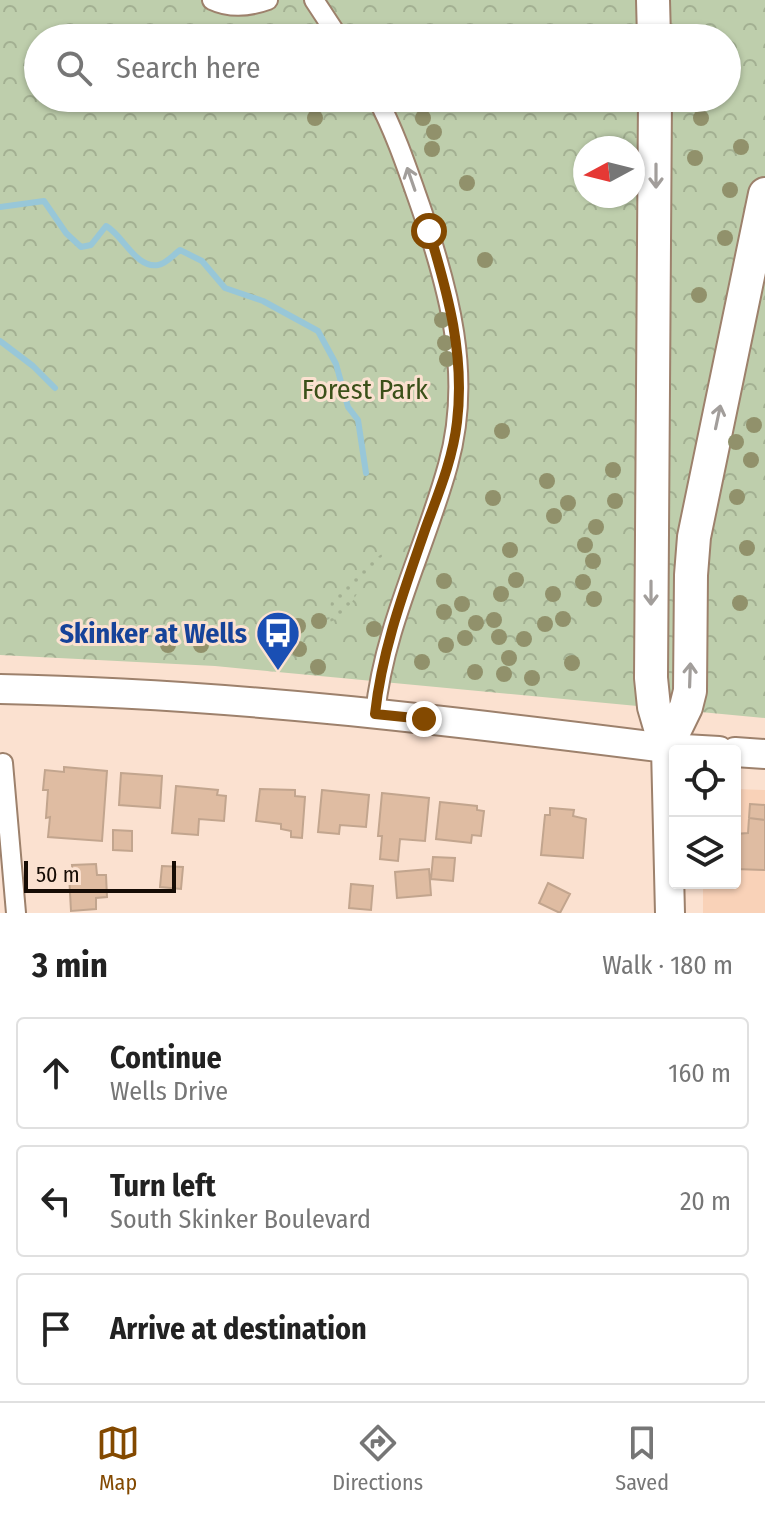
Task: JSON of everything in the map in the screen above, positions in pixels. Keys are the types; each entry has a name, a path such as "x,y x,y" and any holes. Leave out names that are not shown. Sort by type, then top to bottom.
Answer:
{"highway":[{"path":"653,0 654,24"},
{"path":"655,112 651,678 654,707 666,748"},
{"path":"666,748 686,707 690,691 694,537 765,194"}],"main road":[{"path":"0,689 183,697 375,714 669,748"},
{"path":"666,748 670,913"},
{"path":"741,752 765,754"}],"street":[{"path":"212,0 236,7 252,6 268,0"},
{"path":"314,0 330,24"},
{"path":"375,714 383,660 448,465 457,423 459,378 457,337 448,292 402,153 383,112"},
{"path":"3,763 16,913"}],"shaded area":[{"path":"741,789 765,790 765,913 703,913 703,889 741,889"}],"green space":[{"name":"Forest Park","path":"0,0 765,0 765,718 215,666 0,655"},
{"path":"386,551 349,606 329,623 331,599 366,565"}],"building":[{"path":"64,767 107,771 102,841 48,837 48,790 43,790 45,770 64,772"},
{"path":"121,773 162,776 160,808 119,805"},
{"path":"176,786 218,790 217,795 226,796 224,821 199,819 198,835 172,833"},
{"path":"260,789 295,790 295,796 305,797 302,838 291,837 291,831 281,829 281,824 256,821"},
{"path":"322,790 369,795 366,827 340,825 339,834 318,832"},
{"path":"382,793 429,798 425,841 400,839 398,861 380,859 382,836 378,836"},
{"path":"440,802 477,806 477,810 484,811 481,836 472,835 471,843 436,839"},
{"path":"750,804 765,805 765,820 749,818"},
{"path":"550,808 574,810 573,816 586,819 583,858 541,855 545,815 550,815"},
{"path":"749,818 765,820 765,870 741,869 741,834 748,833"},
{"path":"113,830 132,831 132,851 113,850"},
{"path":"433,857 455,858 453,881 431,879"},
{"path":"96,864 97,875 106,875 107,897 96,898 96,909 71,911 69,874 73,874 72,865"},
{"path":"162,866 183,867 181,889 160,887"},
{"path":"429,869 431,895 397,898 395,872"},
{"path":"548,883 570,894 560,913 539,903"},
{"path":"351,884 373,886 371,910 349,908"}],"waterway":[{"path":"0,207 44,201 66,233 81,247 91,245 106,226 136,257 150,265 164,263 180,250 202,261 225,288 263,301 318,331 336,364 348,407 358,420 366,473"},
{"path":"0,341 33,366 55,388"}],"place":[{"name":"Skinker at Wells","path":"278,672"}],"route":[{"path":"424,719 375,714 379,676 389,637 448,465 457,423 457,337 448,292 429,231"}]}
